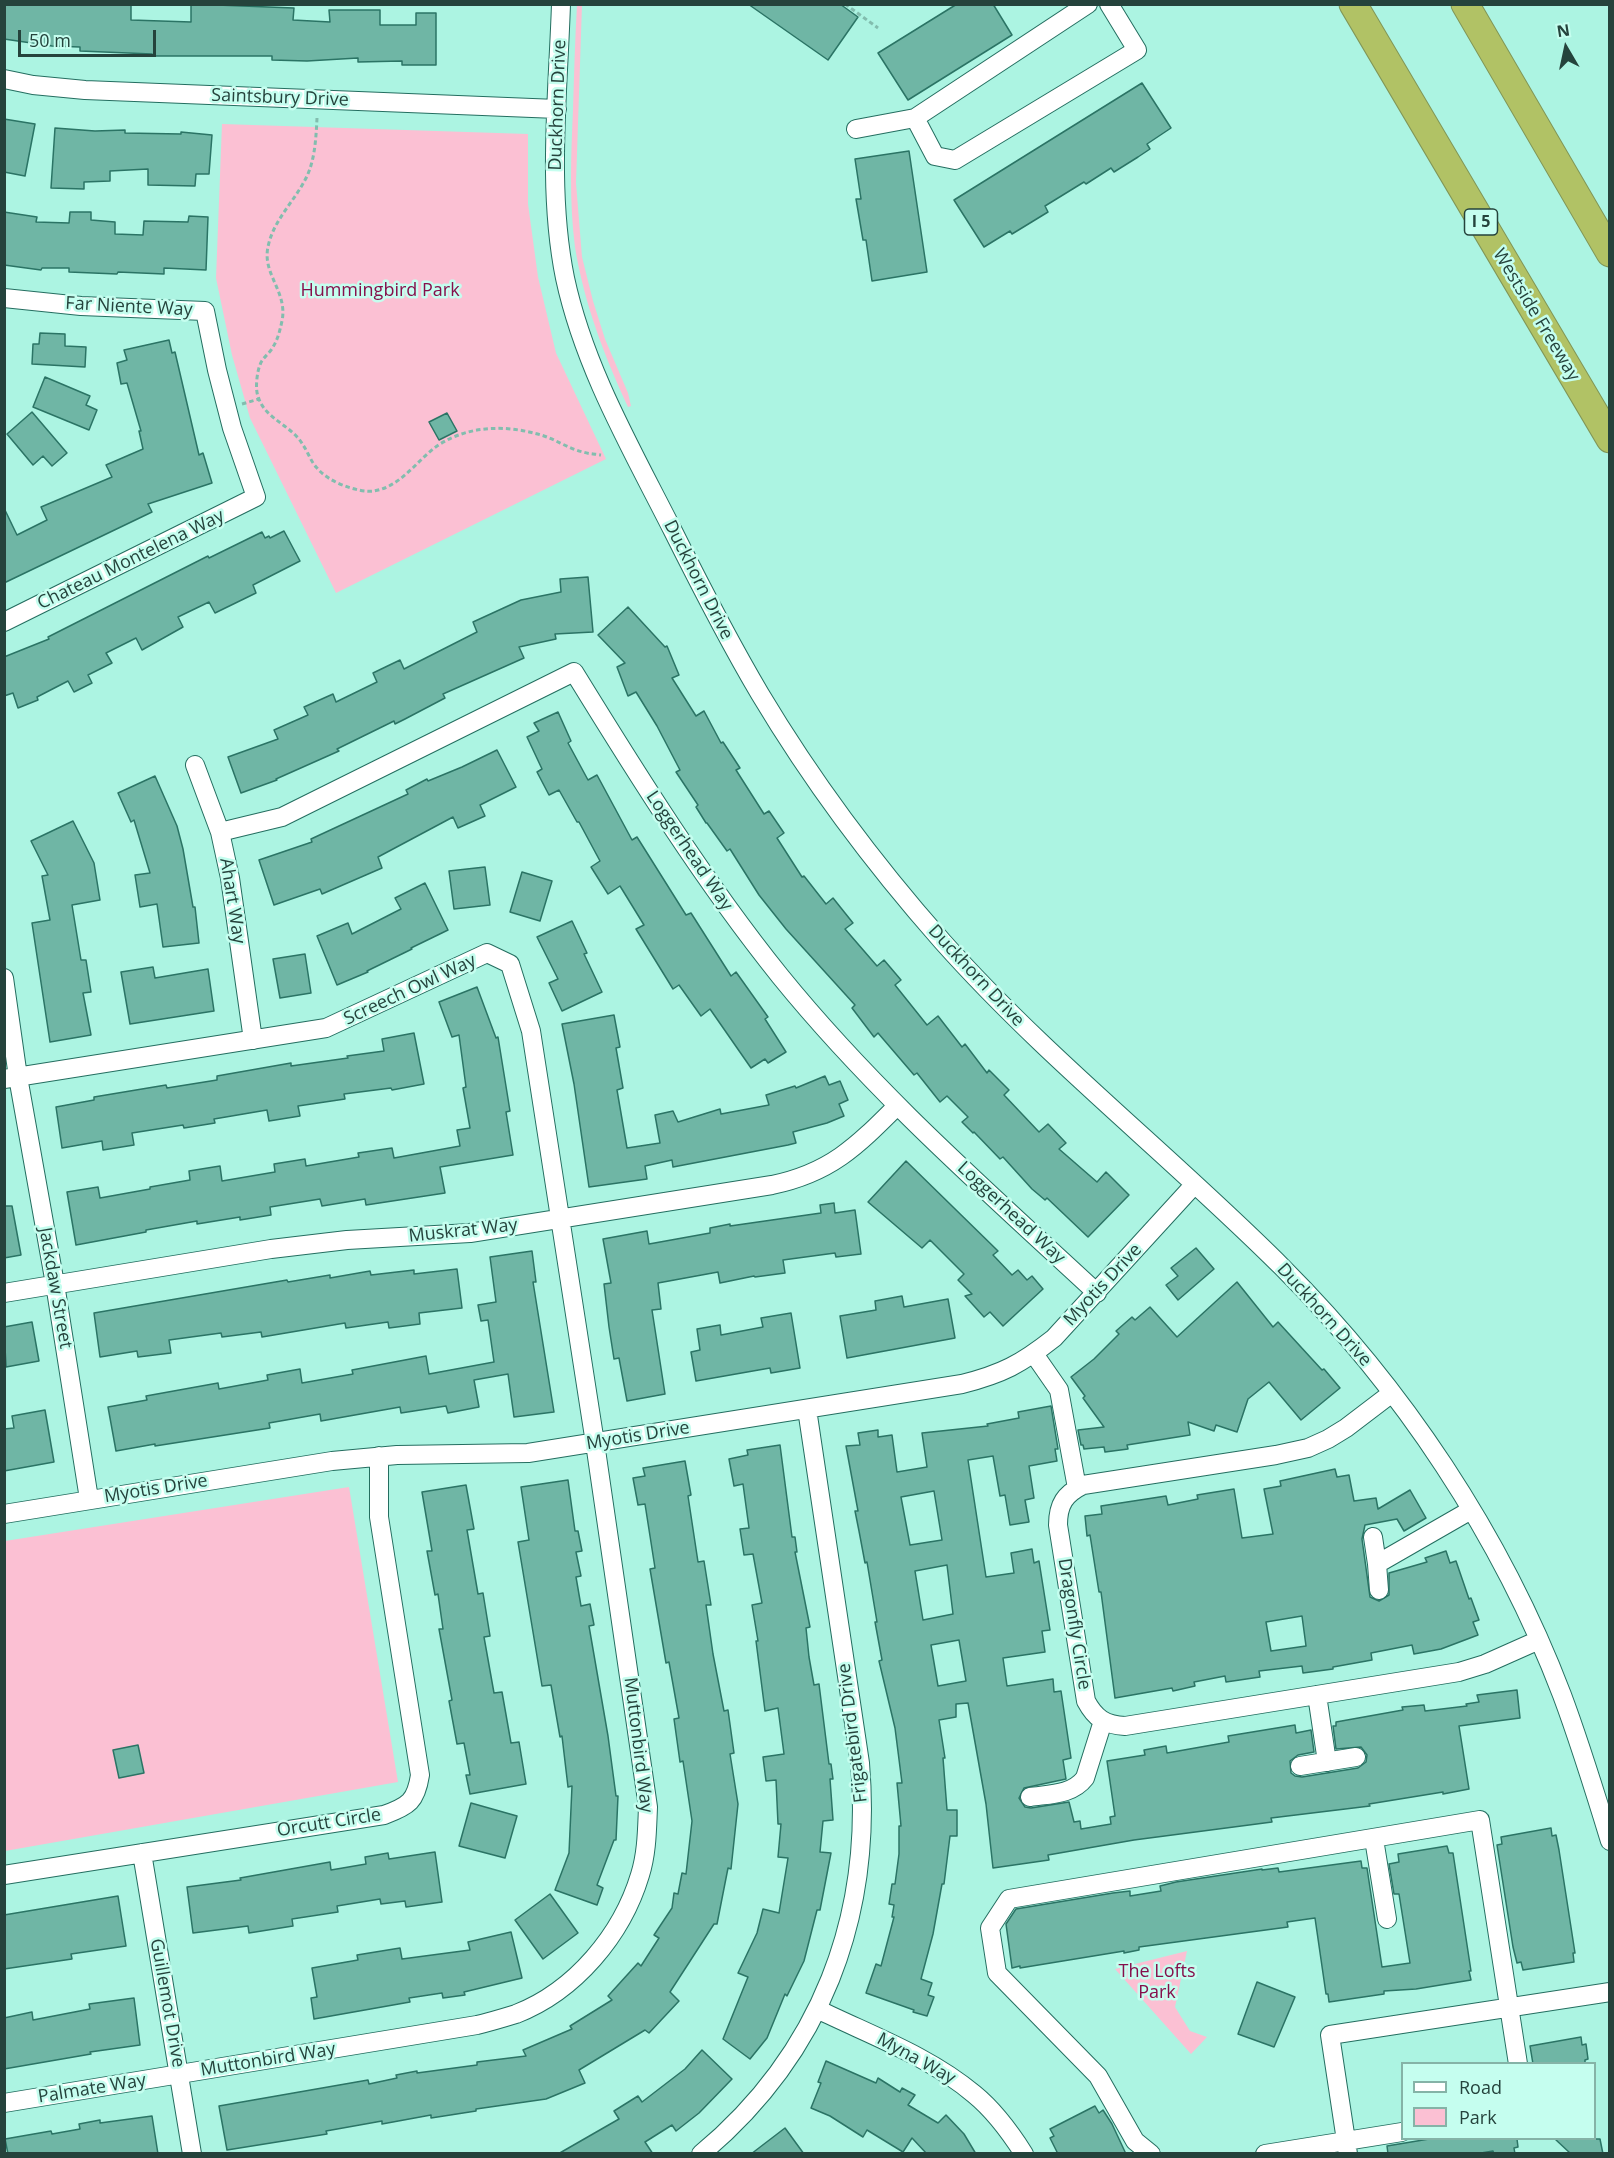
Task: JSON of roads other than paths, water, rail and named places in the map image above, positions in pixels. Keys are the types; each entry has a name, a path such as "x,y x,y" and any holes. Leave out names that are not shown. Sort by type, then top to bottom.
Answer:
{"highway":[{"name":"Westside Freeway","path":"1353,4 1610,440"},
{"path":"1465,4 1610,253"}],"street":[{"name":"Duckhorn Drive","path":"561,4 555,194 566,283 580,335 600,385 654,494 712,608 762,696 817,782 856,836 942,941 1035,1038 1284,1269 1340,1330 1392,1393 1426,1440 1471,1510 1515,1588 1561,1691 1589,1769 1610,1841"},
{"path":"856,129 915,118 1088,4"},
{"path":"915,118 935,156 955,160 1137,50 1109,4"},
{"name":"Saintsbury Drive","path":"4,79 33,85 85,90 557,109"},
{"name":"Far Niente Way","path":"5,300 81,306 205,311 232,428 256,497"},
{"name":"Chateau Montelena Way","path":"4,622 256,497"},
{"name":"Loggerhead Way","path":"220,832 282,817 574,672 678,837 738,922 796,995 849,1056 897,1106 1096,1293"},
{"name":"Ahart Way","path":"195,765 220,832 230,878 253,1040"},
{"name":"Screech Owl Way","path":"11,1078 326,1028 487,953 510,964 531,1031 596,1443"},
{"name":"Jackdaw Street","path":"4,978 11,1078 55,1284 89,1499"},
{"name":"Muskrat Way","path":"4,1293 347,1240 470,1233 792,1181 813,1174 841,1158 858,1145 897,1106"},
{"name":"Myotis Drive","path":"4,1514 332,1461 379,1456 528,1453 962,1384 992,1377 1034,1354 1054,1338 1194,1185"},
{"path":"1034,1354 1059,1390 1077,1488 1083,1485 1308,1448 1346,1428 1392,1393"},
{"name":"Frigatebird Drive","path":"701,2154 752,2105 774,2079 793,2052 817,2009 843,1947 862,1847 863,1796 860,1763 807,1409"},
{"name":"Muttonbird Way","path":"179,2074 477,2025 517,2013 551,1994 582,1970 608,1940 626,1910 640,1875 647,1838 648,1807 596,1443"},
{"name":"Orcutt Circle","path":"4,1875 384,1815 402,1809 412,1801 420,1775 379,1517 379,1456"},
{"name":"Dragonfly Circle","path":"1077,1488 1070,1491 1062,1502 1058,1510 1058,1525 1086,1701 1093,1713 1103,1721"},
{"path":"1377,1564 1471,1510"},
{"path":"1373,1537 1379,1590"},
{"path":"1030,1797 1072,1790 1080,1784 1085,1778 1103,1721 1112,1725 1125,1726 1459,1672 1485,1664 1539,1640"},
{"path":"1317,1695 1327,1762"},
{"path":"1300,1766 1356,1757"},
{"path":"1151,2154 1135,2141 1098,2076 997,1973 990,1928 1009,1899 1480,1821 1518,2062"},
{"path":"1374,1839 1387,1919"},
{"name":"Guillemot Drive","path":"142,1853 192,2154"},
{"path":"1347,2147 1330,2035 1610,1992"},
{"name":"Myna Way","path":"817,2009 945,2072 975,2094 993,2112 1024,2154"},
{"name":"Palmate Way","path":"4,2103 179,2074"},
{"path":"1265,2154 1347,2147 1401,2132"}],"park label":[{"name":"Hummingbird Park","path":"380,291"},
{"name":"The Lofts Park","path":"1157,1982"}]}
